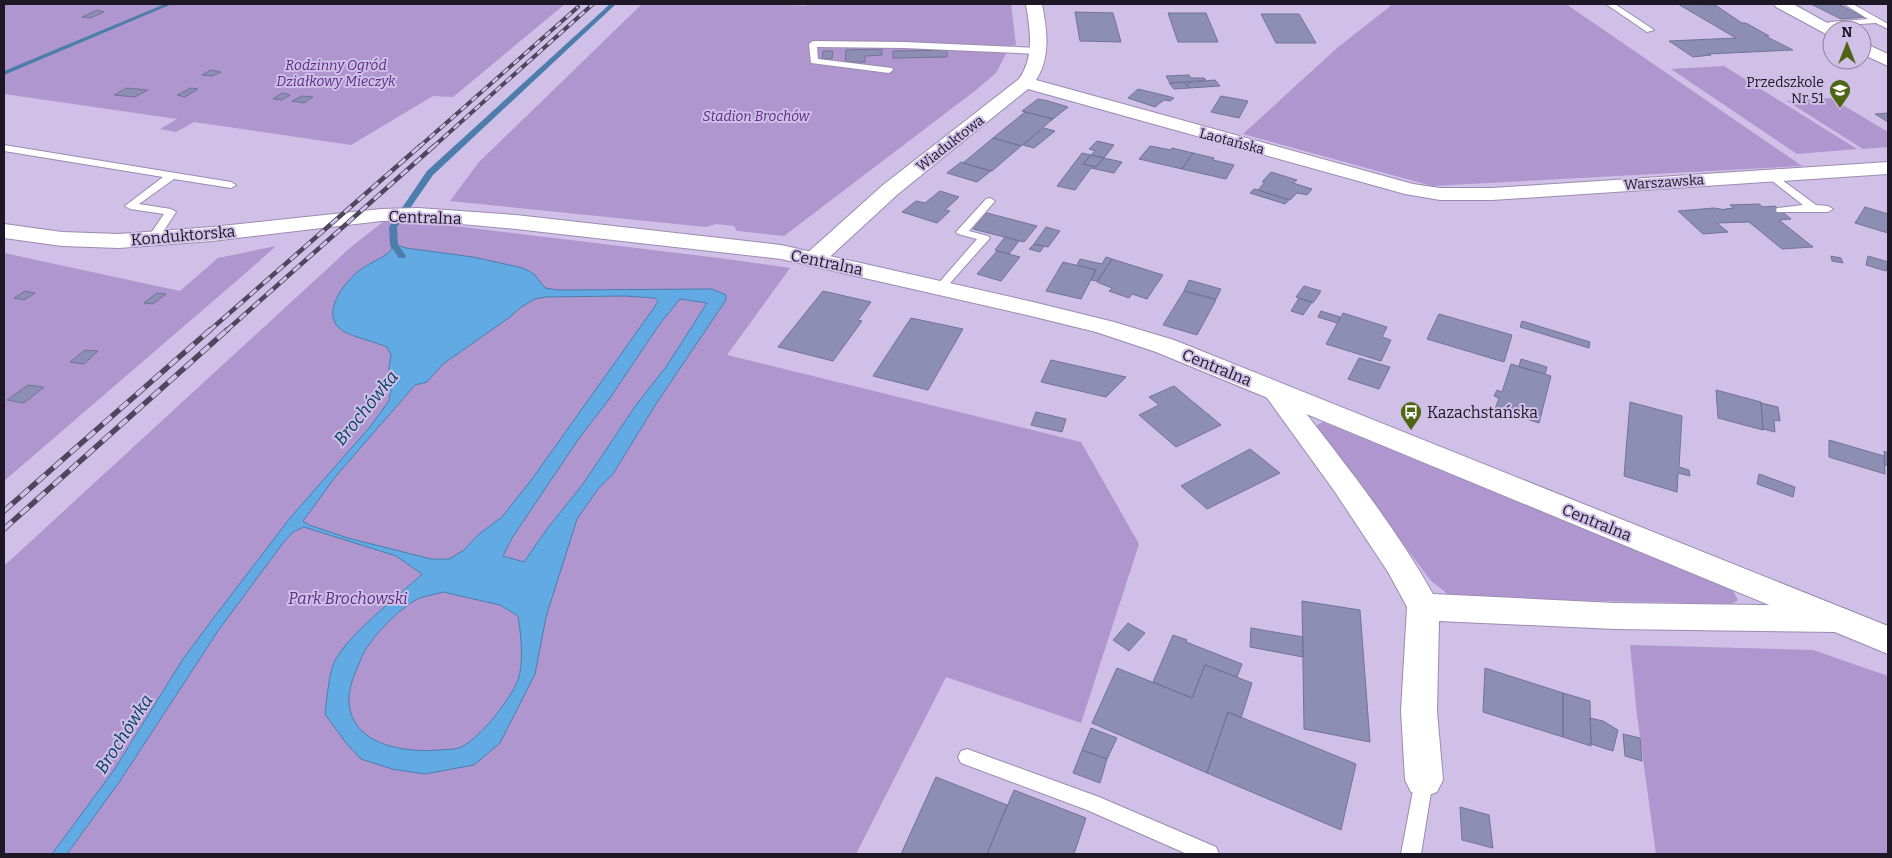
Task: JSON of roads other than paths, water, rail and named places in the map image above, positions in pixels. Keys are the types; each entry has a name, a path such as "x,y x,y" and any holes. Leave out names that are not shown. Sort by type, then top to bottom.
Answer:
{"street":[{"name":"Wiaduktowa","path":"814,259 852,221 1025,84 1034,72 1039,51 1034,4"},
{"path":"1782,4 1822,23"},
{"path":"1872,52 1888,61"},
{"name":"Laotańska","path":"1025,84 1412,190 1440,194"},
{"path":"1878,169 1888,182"},
{"name":"Warszawska","path":"1440,194 1492,194 1770,174 1878,169"},
{"name":"Centralna","path":"372,216 418,214 731,245 814,259 1105,327 1164,346 1888,640"},
{"name":"Konduktorska","path":"4,231 40,238 89,241 153,239 372,216"},
{"path":"1275,391 1345,485 1400,564 1423,608 1419,711 1424,780"},
{"name":"Centralna","path":"1423,608 1615,616 1836,619"}],"lane":[{"path":"1610,4 1650,30"},
{"path":"1848,4 1888,27"},
{"path":"1872,22 1876,21"},
{"path":"889,70 814,61 813,44 904,45 1039,51"},
{"path":"4,148 231,185"},
{"path":"1770,174 1813,208"},
{"path":"153,239 172,212 130,206 172,175"},
{"path":"940,288 984,238 962,232 990,201"},
{"path":"1781,210 1828,209"},
{"path":"967,757 1092,803 1209,854"},
{"path":"1415,851 1424,780"}],"water":[{"path":"397,245 406,248 473,257 523,268 534,274 545,288 559,290 712,289 726,295 726,300 656,404 613,474 598,489 577,519 546,617 535,674 500,743 474,765 425,774 392,769 361,759 346,743 325,714 332,668 337,657 371,619 422,574 396,556 304,527 293,532 283,543 218,631 120,781 67,854 52,854 114,770 183,659 212,620 290,518 369,428 389,401 392,383 389,368 391,355 387,347 343,331 336,324 333,308 341,290 354,275 389,252 392,249 391,246","holes":["625,296 655,298 658,302 532,479 502,517 479,534 464,550 449,559 431,559 348,538 309,525 303,521 336,476 415,385 427,382 443,364 510,317 521,307 535,299 545,297","680,299 707,303 666,367 636,405 583,484 547,529 524,562 503,556 512,538 580,437 610,398 659,325","443,592 500,605 518,616 521,639 518,680 508,698 493,718 476,737 459,748 427,751 397,748 383,744 370,738 360,729 352,717 349,703 351,686 354,675 370,643 391,619 414,601"]}],"waterway":[{"path":"4,73 169,4"},
{"name":"Brochówka","path":"402,256 394,245 393,227 430,173 613,4"}],"railway":[{"path":"433,147 593,4"},
{"path":"419,147 578,7"},
{"path":"209,331 420,146"},
{"path":"226,331 434,146"},
{"path":"4,511 210,330"},
{"path":"4,529 227,330"}],"place":[{"name":"Przedszkole Nr 51","path":"1840,109"},
{"name":"Kazachstańska","path":"1411,431"}],"park label":[{"name":"Rodzinny Ogród Działkowy Mieczyk","path":"336,74"},
{"name":"Stadion Brochów","path":"756,116"},
{"name":"Park Brochowski","path":"348,598"}]}
